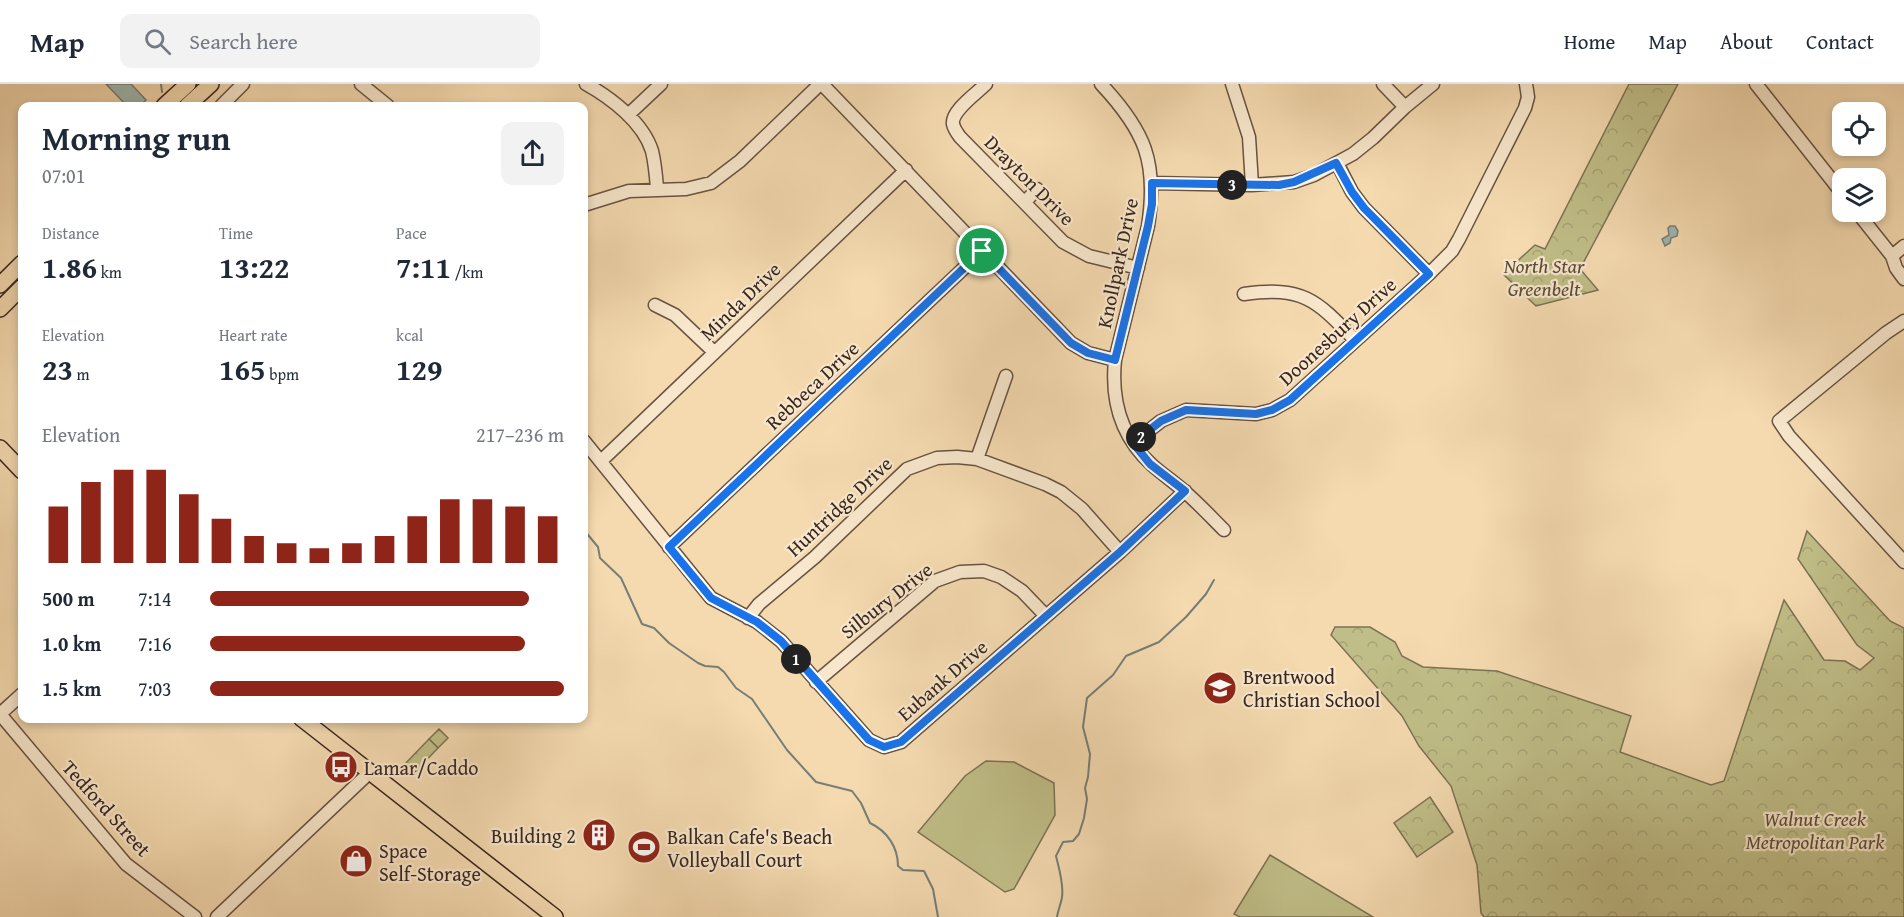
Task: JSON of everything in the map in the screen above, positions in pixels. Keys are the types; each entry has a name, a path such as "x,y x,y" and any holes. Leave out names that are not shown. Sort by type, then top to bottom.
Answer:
{"main road":[{"path":"168,102 188,84"},
{"path":"191,102 211,84"},
{"path":"0,285 18,267"},
{"path":"0,309 18,291"},
{"path":"0,448 18,467"},
{"path":"307,723 555,917"}],"street":[{"path":"224,102 243,84"},
{"path":"361,84 383,102"},
{"path":"586,84 599,91 628,115 645,136 651,149 657,188"},
{"path":"628,115 661,84"},
{"path":"588,204 629,191 657,188 686,189 711,183 740,161 821,84 1071,343 1088,353 1115,360"},
{"name":"Drayton Drive","path":"986,84 957,111 953,119 953,127 960,137 1063,242 1089,256 1138,268"},
{"name":"Knollpark Drive","path":"1101,84 1130,117 1139,134 1146,150 1152,183 1152,204 1148,226 1115,360 1113,383 1120,418 1133,443 1150,464 1185,491 1224,530"},
{"path":"1232,84 1249,137 1252,185"},
{"path":"1383,84 1405,107"},
{"path":"1152,183 1252,185 1294,182 1353,154 1433,84"},
{"name":"Doonesbury Drive","path":"1133,443 1161,421 1186,410 1256,414 1281,406 1429,274 1452,251 1459,239 1525,108 1528,97 1526,84"},
{"path":"1756,84 1832,180"},
{"path":"1336,163 1364,208 1429,274"},
{"name":"Minda Drive","path":"601,461 906,170"},
{"path":"1025,202 1037,189"},
{"path":"1865,222 1892,256 1896,268 1904,279"},
{"path":"1892,256 1904,246"},
{"name":"Rebbeca Drive","path":"669,547 982,251"},
{"path":"1892,256 1904,262"},
{"path":"1244,294 1280,291 1306,297 1328,312 1355,340"},
{"path":"656,304 675,315 714,352"},
{"path":"1904,321 1886,333 1779,421 1904,562"},
{"path":"977,459 1006,376"},
{"name":"Eubank Drive","path":"588,446 711,598 767,629 781,641 869,740 879,746 889,747 901,742 1120,552 1185,491"},
{"name":"Huntridge Drive","path":"748,618 759,604 815,557 907,469 937,458 977,459 1046,484 1061,492 1082,509 1120,552"},
{"name":"Silbury Drive","path":"816,682 935,581 960,572 984,571 1002,577 1022,591 1046,616"},
{"path":"0,714 18,698"},
{"name":"Tedford Street","path":"0,714 126,864 195,917"},
{"path":"217,917 369,773"}],"green space":[{"name":"North Star Greenbelt","path":"1629,84 1678,84 1580,269 1598,290 1536,306 1503,274 1535,245 1545,249"},
{"name":"Walnut Creek Metropolitan Park","path":"1807,531 1890,621 1904,628 1904,917 1484,917 1481,913 1477,865 1451,786 1419,746 1402,716 1331,635 1335,627 1370,627 1395,642 1402,656 1423,667 1497,671 1631,716 1620,752 1711,785 1724,781 1784,600 1824,660 1845,661 1860,670 1874,658 1857,645 1798,559"},
{"path":"439,729 448,738 438,748 429,739"},
{"path":"429,739 438,748 413,774 404,765"},
{"path":"986,761 1014,762 1054,783 1055,815 1014,889 1005,892 918,832 965,776"},
{"path":"1430,797 1453,832 1417,857 1394,823"},
{"name":"Balkan Cafe's Beach Volleyball Court","path":"647,833 657,841 640,861 630,853"},
{"path":"1270,855 1373,917 1240,917 1234,914"}],"water":[{"path":"106,84 131,84 146,100 144,102 123,102"},
{"path":"1670,226 1675,226 1678,231 1677,236 1671,238 1670,243 1665,246 1662,239 1669,235"}],"waterway":[{"path":"161,84 162,92"},
{"path":"588,535 598,547 600,558 621,578 642,624 654,628 669,643 698,663 718,667 724,672 736,688 752,699 787,750 816,782 852,791 861,803 870,823 882,830 894,846 898,866 903,870 924,871 933,889 938,917"},
{"path":"1057,917 1062,892 1056,856 1063,842 1073,841 1079,834 1087,799 1085,788 1090,754 1083,727 1087,698 1113,675 1126,656 1159,642 1186,617 1206,594 1214,580"}],"place":[{"name":"Brentwood Christian School","path":"1220,688"},
{"name":"Lamar/Caddo","path":"341,767"},
{"name":"Building 2","path":"599,835"},
{"name":"Balkan Cafe's Beach Volleyball Court","path":"644,847"},
{"name":"Space Self-Storage","path":"356,861"}],"route":[{"path":"1336,163 1364,208 1429,274 1281,406 1256,414 1186,410 1161,421 1133,443 1150,464 1185,491 1120,552 901,742 884,747 869,740 781,641 757,622 711,598 669,547 982,251 1071,343 1088,353 1115,360 1148,226 1152,204 1152,183 1279,185 1314,175 1336,163"}]}
